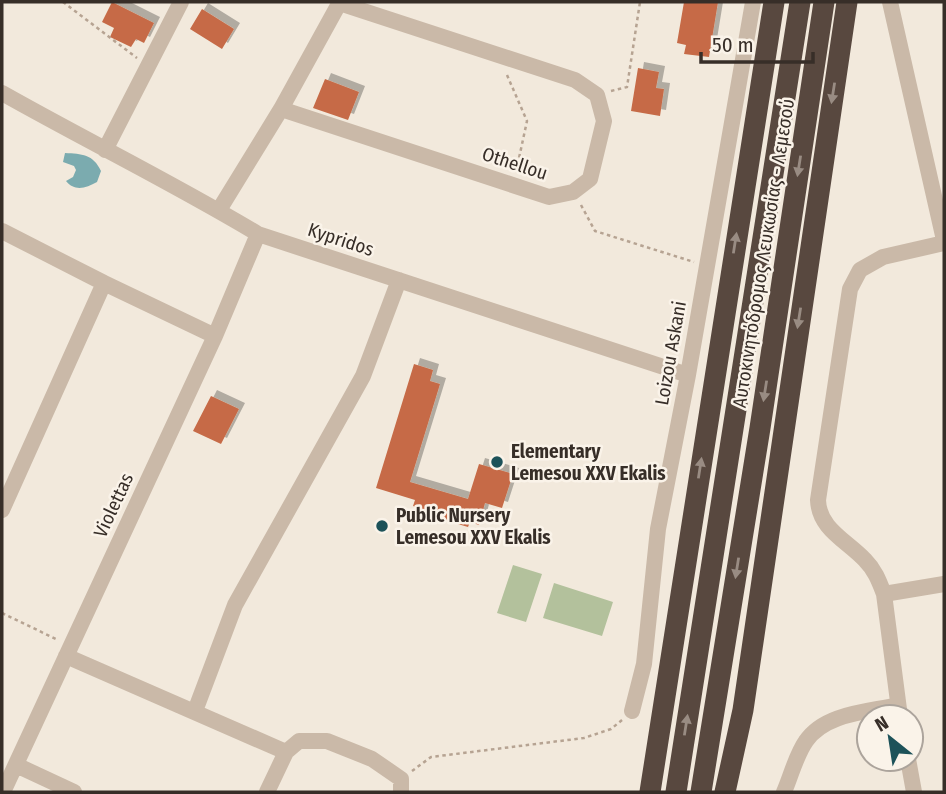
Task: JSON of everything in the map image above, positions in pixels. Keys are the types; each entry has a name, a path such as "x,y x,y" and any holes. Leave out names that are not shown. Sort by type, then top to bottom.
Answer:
{"highway":[{"path":"650,792 774,2"},
{"name":"Αυτοκινητόδρομος Λευκωσίας - Λεμεσού","path":"741,373 800,2"},
{"name":"Αυτοκινητόδρομος Λευκωσίας - Λεμεσού","path":"760,428 824,2"},
{"path":"725,792 743,710 847,2"},
{"path":"674,632 741,373"},
{"path":"676,792 741,373"},
{"path":"743,710 761,490 760,428"},
{"path":"701,792 760,428"}],"street":[{"path":"104,150 181,2"},
{"path":"219,210 281,109 340,2 575,80 597,95 604,121 593,167 590,179 573,192"},
{"name":"Loizou Askani","path":"632,711 644,664 658,529 688,375 752,2"},
{"path":"890,2 944,242 883,257 860,270 850,289 818,513 824,524 866,561 877,576 884,594 898,703"},
{"name":"Kypridos","path":"2,93 219,210 258,234 688,375"},
{"name":"Othellou","path":"281,109 549,197 573,192"},
{"path":"2,231 104,284 215,336"},
{"name":"Violettas","path":"3,792 215,336 258,234"},
{"path":"195,711 235,605 363,376 399,280"},
{"path":"2,510 104,284"},
{"path":"884,594 944,584"},
{"path":"68,651 286,751"},
{"path":"784,792 805,742 816,729 834,720 855,717"},
{"path":"267,792 286,751 299,741 327,741 372,759 401,786"},
{"path":"16,765 74,792"},
{"path":"911,773 914,792"}],"path":[{"path":"64,2 148,67"},
{"path":"597,95 626,87 640,2"},
{"path":"498,55 527,121 513,185"},
{"path":"573,192 595,231 707,266"},
{"path":"2,613 68,651"},
{"path":"401,786 431,757 584,738 611,729 632,711"}],"green space":[{"path":"513,565 542,574 526,622 497,613"},
{"path":"554,583 613,602 602,636 543,618"}],"water":[{"path":"65,153 91,158 101,171 97,182 81,188 69,184 66,181 73,177 76,170 74,166 63,162"}],"building":[{"path":"112,2 154,23 144,43 136,39 131,47 110,37 114,28 102,22"},
{"path":"684,2 718,2 709,57 684,54 686,45 677,43"},
{"path":"202,9 234,29 222,49 190,29"},
{"path":"638,68 659,72 656,88 664,89 660,116 631,111"},
{"path":"325,79 359,92 348,120 313,108"},
{"path":"414,364 433,370 430,381 440,384 410,482 468,499 479,464 513,474 502,508 485,503 479,525 470,522 468,527 427,515 428,511 413,506 415,500 376,488"},
{"path":"211,396 239,409 221,444 193,431"}],"place":[{"name":"Elementary Lemesou XXV Ekalis","path":"497,462"},
{"name":"Public Nursery Lemesou XXV Ekalis","path":"382,526"}]}
